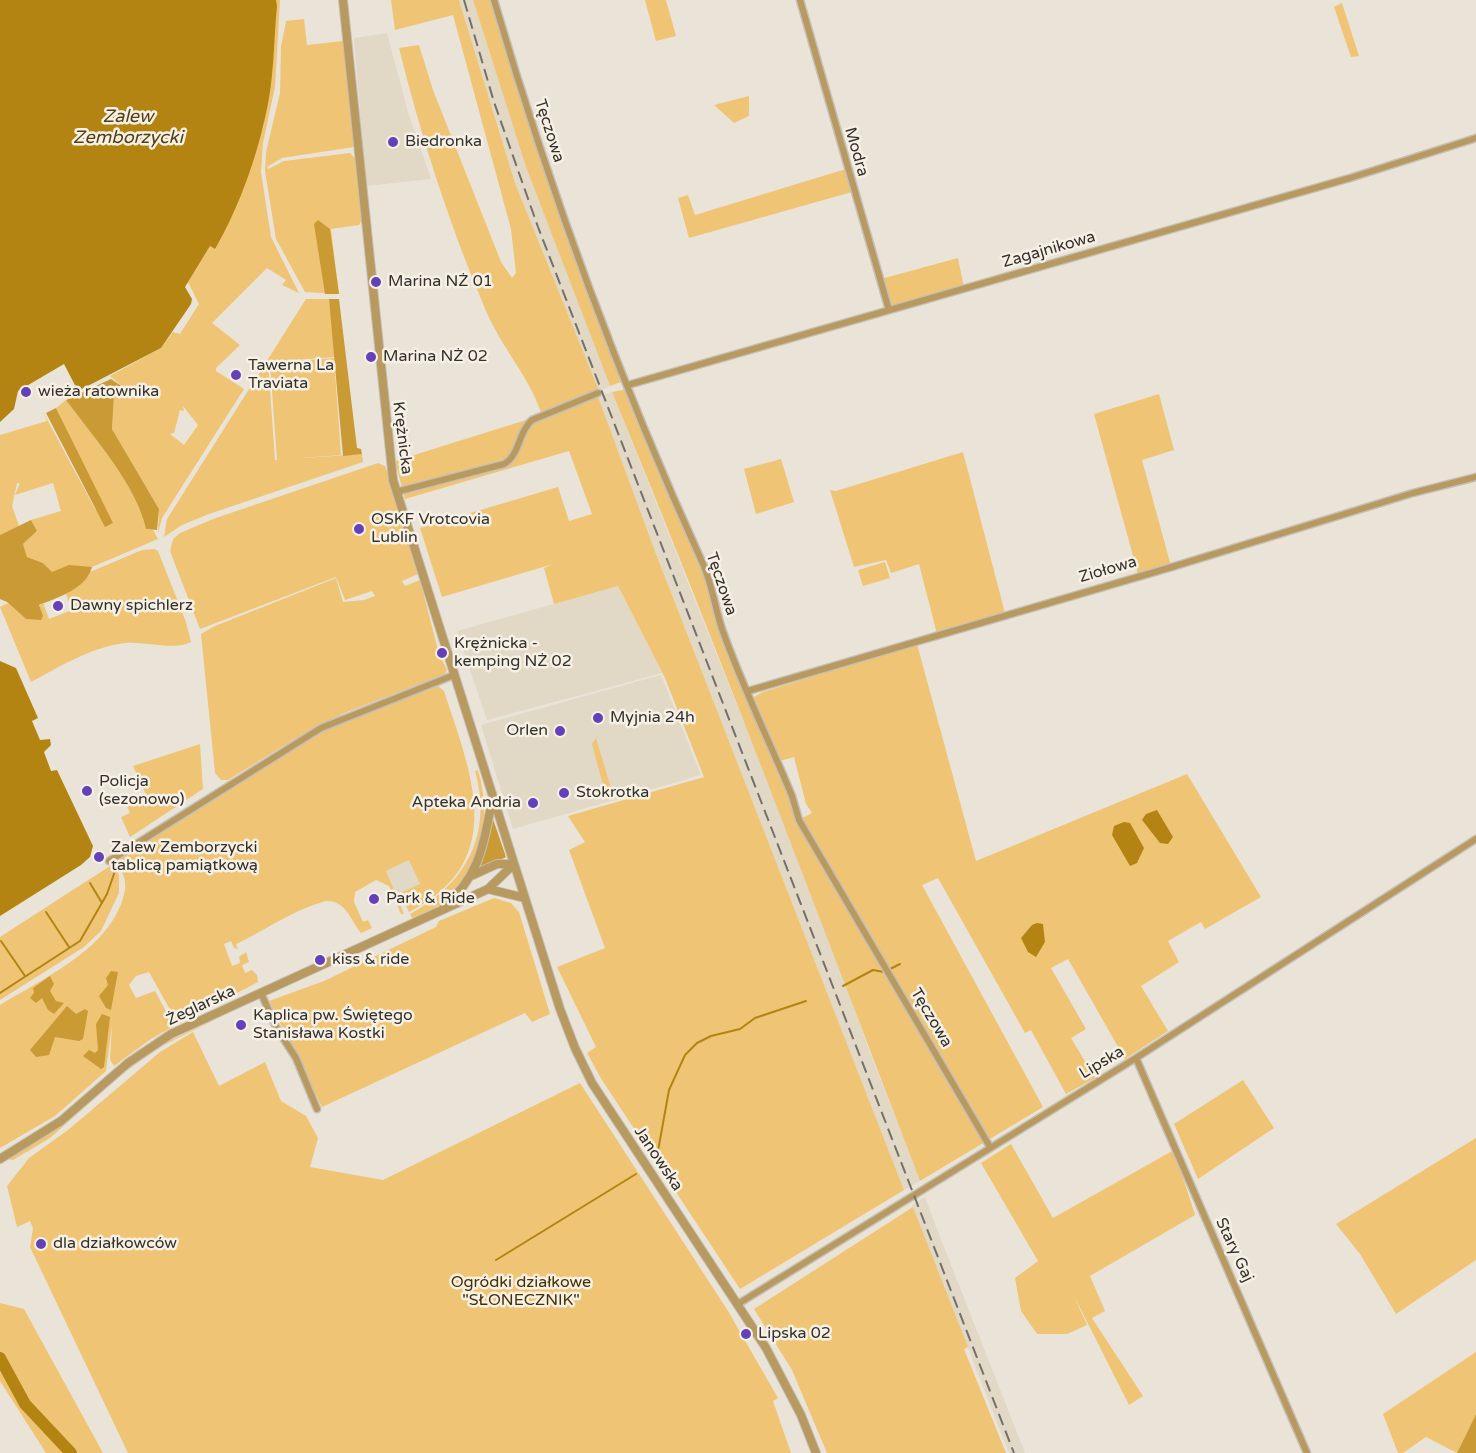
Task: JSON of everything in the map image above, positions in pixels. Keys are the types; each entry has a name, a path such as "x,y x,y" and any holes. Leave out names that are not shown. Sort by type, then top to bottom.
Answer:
{"street":[{"name":"Krężnicka","path":"343,0 388,453 396,492 514,864"},
{"name":"Tęczowa","path":"494,0 550,178 628,385 688,535 704,565 722,628 789,788 799,820 990,1147"},
{"name":"Modra","path":"800,0 888,310"},
{"name":"Zagajnikowa","path":"628,385 1350,178 1476,138"},
{"path":"396,492 504,464 510,460 526,426 532,420 598,393"},
{"name":"Ziołowa","path":"748,691 1172,567 1413,493 1476,477"},
{"path":"109,861 312,732 344,717 454,675"},
{"name":"Żeglarska","path":"435,912 460,891 472,876 481,857 490,811 495,805"},
{"name":"Lipska","path":"738,1304 1136,1058 1476,839"},
{"name":"Żeglarska","path":"472,876 497,864 514,864"},
{"name":"Żeglarska","path":"0,1159 66,1118 117,1072 178,1030 488,889 514,864"},
{"name":"Janowska","path":"514,864 564,1020 587,1074 738,1304 784,1381 816,1453"},
{"path":"488,889 525,898"},
{"path":"261,993 276,1027 296,1058 317,1109"},
{"name":"Stary Gaj","path":"1136,1058 1307,1453"}],"shaded area":[{"path":"459,0 473,0 526,167 610,386 599,391 515,183"},
{"path":"387,33 408,112 431,179 366,186 354,38"},
{"path":"318,220 330,229 339,294 325,294 314,224"},
{"path":"329,299 339,299 357,448 361,449 362,454 343,456"},
{"path":"111,379 123,387 114,396 112,429 159,509 157,530 146,529 141,512 123,478 66,400"},
{"path":"612,392 823,921 867,1045 920,1181 904,1190 656,554 598,397"},
{"path":"56,408 113,523 105,527 46,413"},
{"path":"31,520 37,531 23,544 27,557 43,563 52,572 69,565 92,567 89,575 78,587 39,605 43,616 41,620 26,619 7,602 0,599 0,535"},
{"path":"618,586 662,673 487,720 457,631"},
{"path":"661,675 701,775 513,829 481,725"},
{"path":"493,819 506,857 479,871"},
{"path":"410,860 421,884 396,895 386,871"},
{"path":"111,971 118,972 111,1010 106,1008 99,996 108,985 106,978"},
{"path":"50,976 54,984 50,991 56,1001 64,1003 54,1014 48,1010 42,998 36,1003 30,998 34,993 33,988"},
{"path":"67,1006 76,1014 85,1009 88,1011 83,1039 79,1041 55,1037 49,1055 36,1057 30,1050"},
{"path":"102,1014 110,1017 104,1067 101,1069 83,1056 89,1050 95,1053 98,1050 96,1024"},
{"path":"925,1197 1025,1453 1009,1453 912,1205"},
{"path":"1476,1414 1476,1453 1457,1453"}],"green space":[{"path":"276,0 280,0 275,87 263,143 261,172 271,237 299,293 282,285 286,280 267,268 212,323 240,345 216,368 216,371 244,389 162,518 158,533 159,509 112,429 114,396 123,387 110,376 161,348 173,332 180,334 199,304 188,282 210,246 215,249 263,128 271,79","holes":["183,406 198,425 184,445 170,434 174,433 180,410 184,411"]},
{"path":"391,0 459,0 515,183 599,391 597,394 656,554 904,1190 740,1289 602,1080 587,1053 596,1047 557,967 605,948 569,850 585,842 568,816 704,777 665,678 618,586 554,604 544,568 553,564 442,597 420,528 558,487 569,521 592,514 569,451 405,499 395,461 542,415 530,388 486,311 460,247 437,181 399,48 419,45 433,90 501,262 512,278 516,273 511,229 453,15 395,30"},
{"path":"473,0 491,0 554,198 624,381 610,386 526,167"},
{"path":"645,0 666,0 676,36 656,41"},
{"path":"1342,3 1359,56 1351,57 1334,7"},
{"path":"304,19 307,45 343,41 354,147 282,158 267,167 268,169 284,161 350,153 355,158 363,218 359,225 331,229 339,294 305,292 276,239 265,171 266,152 280,93 281,47 286,21"},
{"path":"749,96 749,116 734,123 714,105"},
{"path":"846,169 852,192 689,238 678,198 688,195 695,215"},
{"path":"958,258 964,287 894,307 889,304 881,279"},
{"path":"306,299 329,299 335,357 268,362 275,460 362,454 363,462 209,514 182,525 164,537 167,519"},
{"path":"334,358 341,455 277,460 270,363"},
{"path":"627,389 654,460 701,567 798,820 812,813 806,804 794,757 780,761 754,697 763,692 917,644 976,861 1187,774 1261,897 1205,929 1201,922 1168,941 1179,962 1141,986 1168,1031 1125,1059 1068,959 1051,968 1086,1029 1071,1038 1095,1078 1066,1094 1031,1030 1025,1033 938,878 922,885 1043,1107 920,1181 807,884 612,392"},
{"path":"1159,394 1174,450 1142,460 1171,566 1138,574 1094,414"},
{"path":"66,400 123,478 141,512 146,529 153,530 158,539 92,567 67,566 52,573 43,563 27,557 23,544 37,531 31,520 61,511 53,483 15,495 20,483 17,483 12,506 19,526 0,535 0,435 47,421 42,410 95,509 112,524 56,408"},
{"path":"963,452 1005,613 937,634 919,564 891,573 886,560 854,567 830,490 836,491"},
{"path":"781,459 794,502 756,514 744,469"},
{"path":"378,463 385,466 387,471 418,574 402,581 405,586 420,580 439,654 447,670 445,674 342,714 295,739 228,780 221,780 215,773 201,634 215,626 336,578 343,602 364,600 375,596 372,591 345,600 336,577 200,629 170,551 173,539 180,533 213,519"},
{"path":"142,550 158,551 186,622 191,642 176,646 133,643 112,645 76,658 31,682 0,607 8,603 26,619 43,603 49,619 72,610 66,594 90,572"},
{"path":"885,562 890,578 863,586 858,570"},
{"path":"438,686 444,691 464,753 471,784 474,814 472,842 461,868 441,891 409,912 400,893 420,884 409,860 386,871 404,914 401,914 389,886 376,880 355,892 354,902 363,922 368,920 372,928 361,933 339,904 326,901 291,915 236,944 238,949 234,948 231,941 224,944 232,966 240,963 239,957 246,952 249,962 242,965 245,973 252,970 257,975 258,982 178,1024 149,972 136,976 129,985 136,998 155,991 174,1026 151,1039 114,1066 110,1060 112,1025 106,1071 55,1116 0,1148 0,1005 76,958 108,927 119,909 125,889 120,859 318,734 350,719"},
{"path":"596,738 614,798 607,800 592,744"},
{"path":"200,744 203,789 130,837 121,817 130,813 124,799 136,803 146,795 133,766"},
{"path":"478,770 482,788 484,823 476,857 468,873 444,901 424,914 412,918 410,914 430,902 446,888 460,872 470,855 477,836 480,816 480,794 475,771"},
{"path":"110,866 115,867 119,875 119,893 101,931 84,947 0,1000 0,937"},
{"path":"494,898 511,903 519,912 550,1014 532,1022 525,1013 322,1107 269,1001 324,981 436,927 439,921"},
{"path":"260,997 158,1048 122,1074 50,1138 13,1160 7,1159 63,1124 118,1075 155,1048"},
{"name":"Ogródki działkowe \"SŁONECZNIK\"","path":"193,1032 219,1086 265,1062 281,1101 306,1116 318,1138 310,1167 383,1180 580,1083 728,1311 778,1398 773,1401 791,1453 128,1453 30,1247 33,1228 30,1221 17,1227 7,1186 29,1158 68,1130 160,1052"},
{"path":"1243,1080 1274,1128 1198,1179 1174,1124"},
{"path":"1476,1138 1476,1260 1396,1314 1360,1254 1336,1224"},
{"path":"1011,1144 1053,1218 1174,1150 1195,1215 1090,1276 1105,1311 1092,1318 1143,1396 1129,1405 1074,1296 1087,1325 1067,1334 1037,1334 1021,1311 1015,1278 1038,1261 981,1163"},
{"path":"913,1207 968,1347 964,1349 1006,1453 827,1453 792,1370 754,1309"},
{"path":"0,1303 24,1309 103,1453 46,1453 0,1381"},
{"path":"1476,1352 1476,1414 1457,1453 1426,1437 1403,1453 1398,1453 1383,1414"}],"water":[{"name":"Zalew Zemborzycki","path":"0,0 276,0 277,6 269,98 255,156 233,214 215,249 210,246 185,287 192,299 191,304 161,348 78,391 64,364 18,391 14,409 0,422"},
{"path":"0,661 16,668 38,718 32,721 40,740 50,739 51,745 44,752 51,771 57,770 93,846 90,857 81,865 0,916"},
{"path":"1157,810 1173,837 1168,844 1160,843 1142,820 1146,814"},
{"path":"1124,822 1130,823 1144,848 1137,863 1130,866 1112,835 1114,826"},
{"path":"1043,924 1045,942 1036,957 1028,952 1021,938 1032,925"}],"waterway":[{"path":"0,993 80,941 107,894 115,871"},
{"path":"90,883 102,903"},
{"path":"46,912 69,947"},
{"path":"1,941 25,976"},
{"path":"843,986 873,970 884,972 900,964"},
{"path":"656,1162 669,1090 685,1055 697,1043 711,1036 740,1029 755,1018 806,1001"},
{"path":"496,1260 636,1174"},
{"path":"0,1358 25,1404 71,1453"}],"railway":[{"path":"464,0 494,102 538,227 1014,1453"}],"place":[{"name":"Biedronka","path":"393,142"},
{"name":"Marina NŻ 01","path":"376,282"},
{"name":"Marina NŻ 02","path":"371,357"},
{"name":"Tawerna La Traviata","path":"236,375"},
{"name":"wieża ratownika","path":"26,392"},
{"name":"OSKF Vrotcovia Lublin","path":"359,529"},
{"name":"Dawny spichlerz","path":"58,606"},
{"name":"Krężnicka - kemping NŻ 02","path":"442,653"},
{"name":"Myjnia 24h","path":"598,718"},
{"name":"Orlen","path":"560,731"},
{"name":"Policja (sezonowo)","path":"87,791"},
{"name":"Stokrotka","path":"564,793"},
{"name":"Apteka Andria","path":"533,803"},
{"name":"Zalew Zemborzycki tablicą pamiątkową","path":"99,857"},
{"name":"Park & Ride","path":"374,899"},
{"name":"kiss & ride","path":"320,960"},
{"name":"Kaplica pw. Świętego Stanisława Kostki","path":"241,1025"},
{"name":"dla działkowców","path":"41,1244"},
{"name":"Lipska 02","path":"746,1334"}]}
